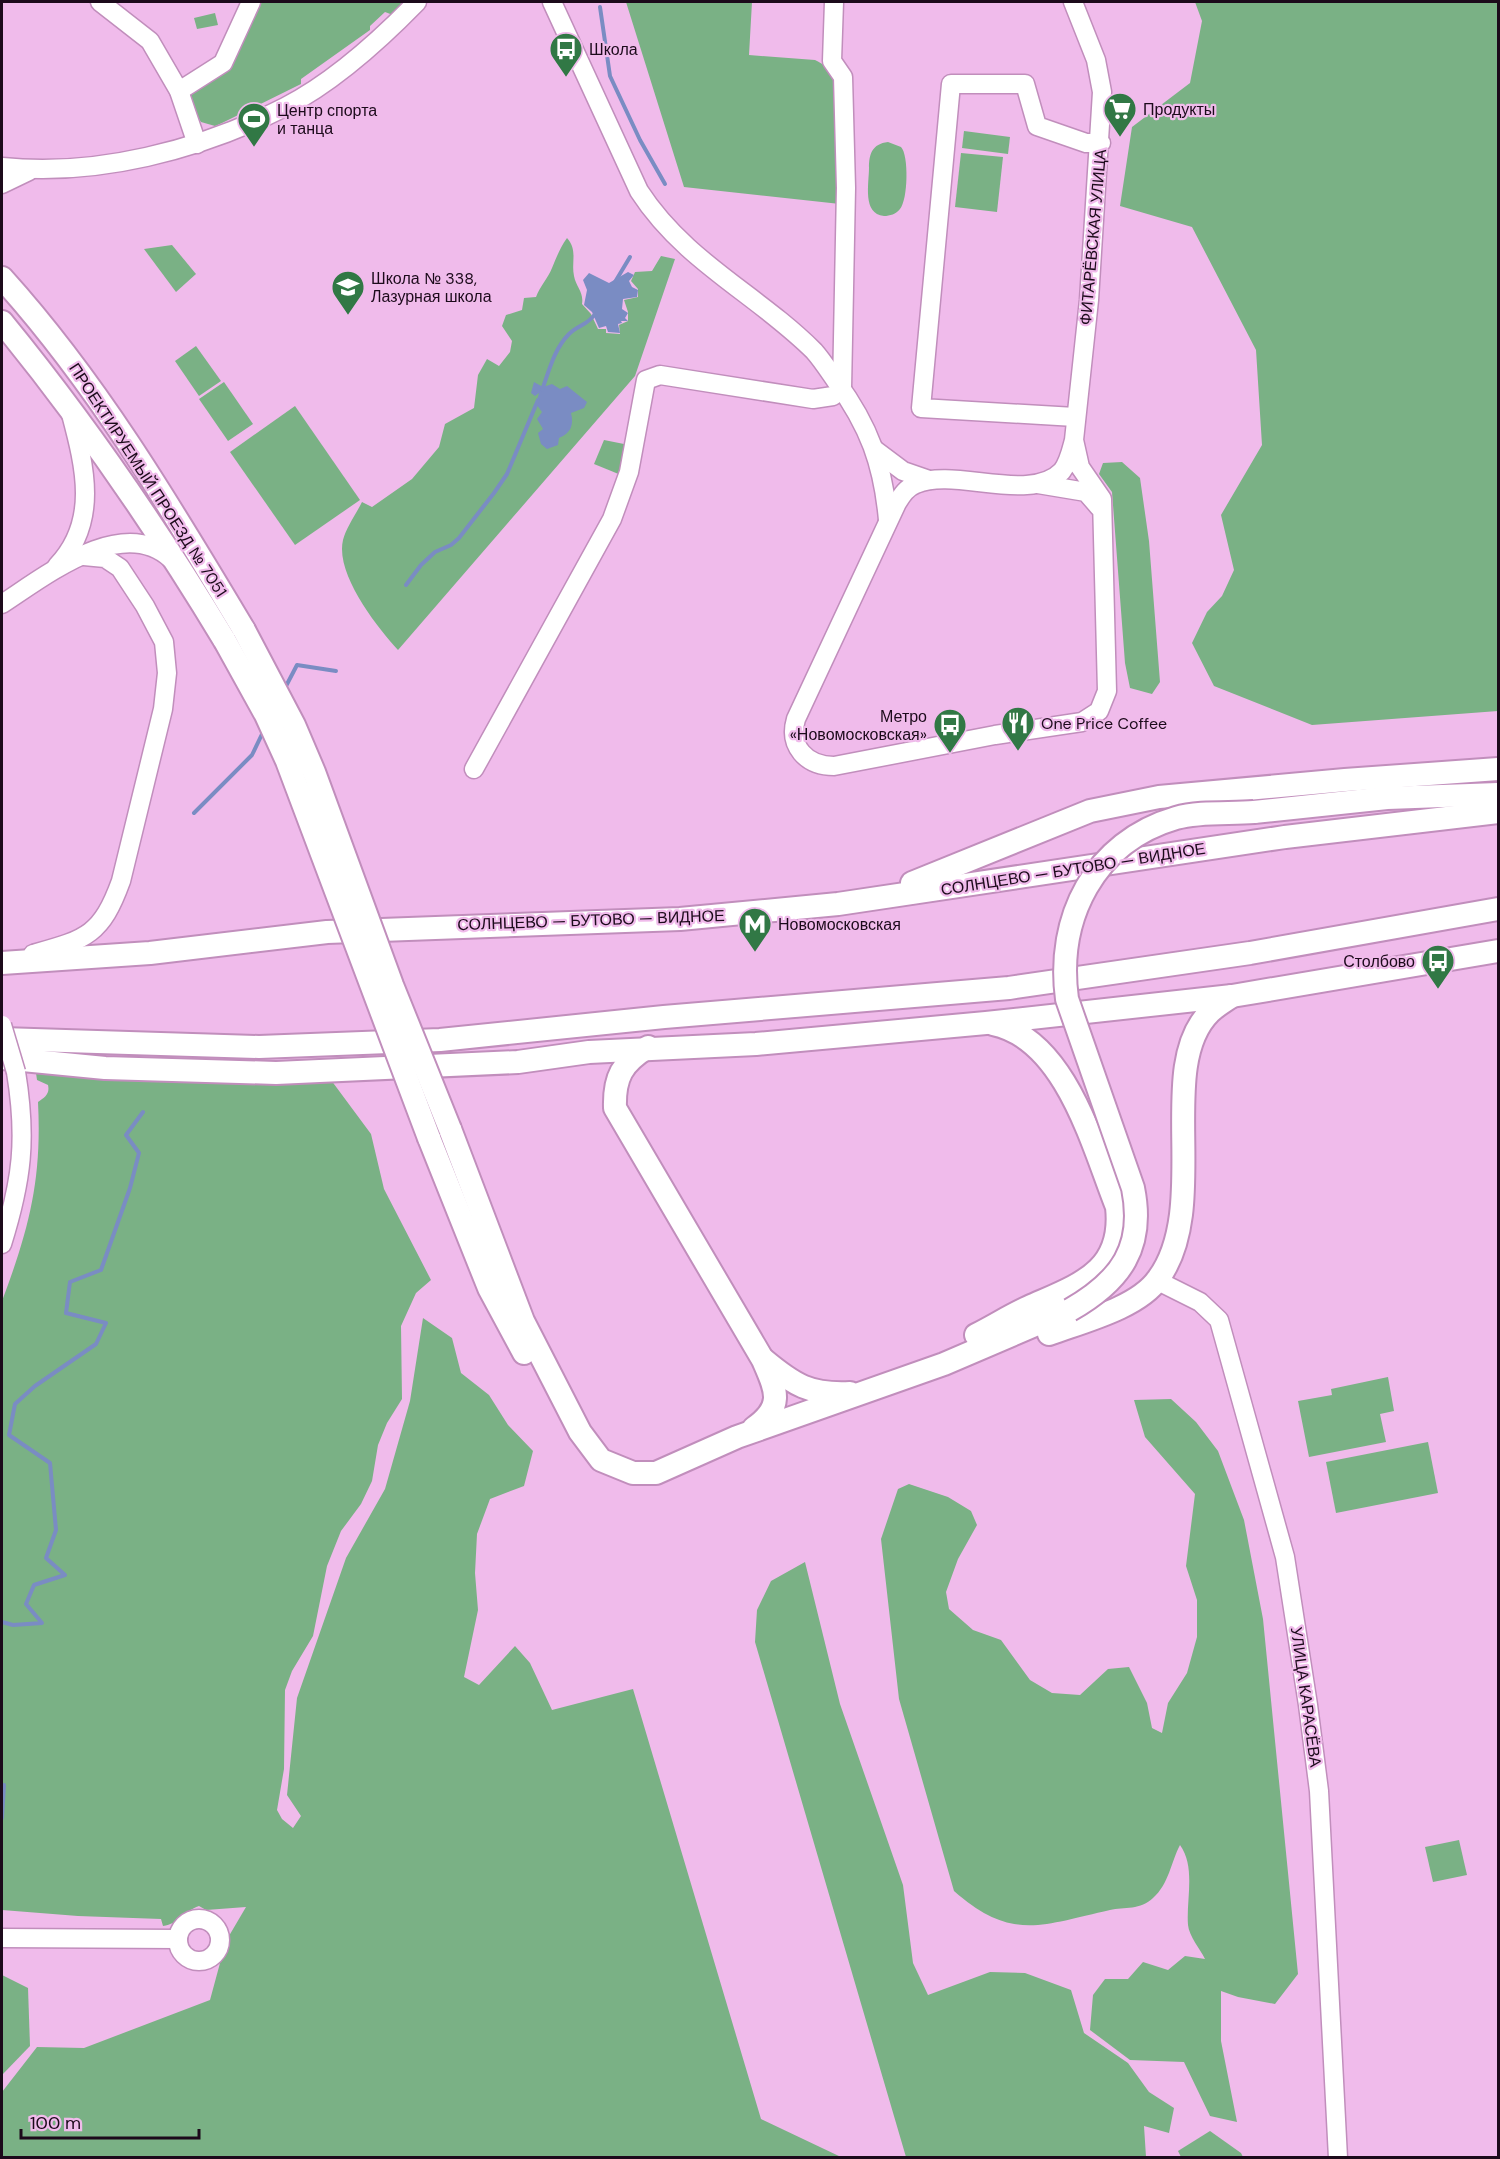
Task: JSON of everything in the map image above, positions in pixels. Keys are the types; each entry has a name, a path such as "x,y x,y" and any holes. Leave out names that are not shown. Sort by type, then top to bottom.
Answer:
{"main road":[{"name":"ПРОЕКТИРУЕМЫЙ ПРОЕЗД № 7051","path":"2,278 58,345 105,409 234,636"},
{"name":"ПРОЕКТИРУЕМЫЙ ПРОЕЗД № 7051","path":"2,322 69,407 180,567 234,636"},
{"path":"234,636 294,725 314,772 392,985 519,1311 580,1432"},
{"path":"234,636 287,761 429,1138 489,1288 509,1329 548,1390 601,1460 633,1473 656,1473 746,1434 882,1388 944,1364 1070,1310 1094,1296 1120,1269 1136,1235 1138,1210 1133,1188 1067,999 1063,971 1065,943 1074,914 1101,864 1121,845 1146,829 1179,817 1254,812 1388,798 1498,779"},
{"path":"838,904 926,879 1010,842 1090,812 1159,797 1498,769"},
{"path":"1388,798 1498,794"},
{"name":"СОЛНЦЕВО — БУТОВО — ВИДНОЕ","path":"2,963 150,953 327,932 680,919 838,904 1285,837 1498,812"},
{"path":"2,1039 259,1047 440,1040 1009,988 1250,953 1498,909"},
{"path":"9,1065 276,1073 518,1062 648,1047 756,1044 986,1023 1232,996 1498,951"},
{"path":"944,1364 1023,1345 1127,1304 1158,1281 1177,1243 1183,1207 1186,1070 1190,1047 1209,1012 1232,996"},
{"path":"763,1360 801,1388 816,1392 882,1388 1029,1307 1086,1281 1099,1269 1117,1237 1117,1207 1070,1090 1033,1043 1007,1027 986,1023"},
{"path":"648,1047 630,1058 623,1068 617,1082 615,1108 763,1360 776,1398 774,1410 766,1420 746,1434"}],"street":[{"path":"100,2 150,41 179,90 197,144"},
{"path":"179,90 223,63 251,2"},
{"path":"2,167 31,170 106,164 197,144 286,106 343,68 417,2"},
{"path":"552,2 639,191 655,215 684,247 815,352 853,404 876,450 885,483 888,522"},
{"path":"834,2 832,61 843,76 846,166 847,232 842,389"},
{"name":"ФИТАРЁВСКАЯ УЛИЦА","path":"1073,2 1101,75 1101,143 1089,300 1074,440"},
{"path":"1075,417 921,408 951,84 1025,84 1037,126 1086,143 1101,143"},
{"path":"2,184 31,170"},
{"path":"474,769 612,519 629,472 641,417 642,388 646,380 660,375 813,399 833,396 842,389"},
{"path":"52,572 70,549 80,530 85,508 85,475 69,407"},
{"path":"929,480 906,490 888,522 793,728 794,741 801,753 808,760 822,766 856,763 983,737 1082,722 1096,714 1102,706 1107,691 1104,519 1102,499 1080,467 1074,440"},
{"path":"1037,484 1062,471 1069,459 1074,440"},
{"path":"876,450 903,471 929,480 1037,484 1086,492 1097,502 1104,519"},
{"path":"2,604 52,572 110,544 132,541 155,547 180,567"},
{"path":"2,963 85,937 99,926 111,909 121,881 163,709 167,673 164,642 155,622 120,568 105,558 84,556"},
{"path":"2,1024 9,1065 22,1112 23,1158 16,1197 2,1244"},
{"name":"УЛИЦА КАРАСЁВА","path":"1158,1281 1200,1302 1219,1320 1285,1557 1319,1791 1338,2157"},
{"path":"2,1938 178,1939"}],"green space":[{"path":"259,2 403,2 393,15 385,12 370,26 370,30 301,79 301,84 215,126 201,122 188,103 190,89 222,74"},
{"path":"626,2 752,2 749,55 815,60 826,67 834,78 839,106 840,204 684,187"},
{"path":"1195,2 1498,2 1498,711 1312,725 1214,686 1192,643 1207,612 1222,596 1234,570 1221,515 1262,445 1256,350 1192,227 1120,206 1132,127 1190,83 1202,21"},
{"path":"215,13 218,25 197,29 194,18"},
{"path":"964,131 1010,137 1008,154 962,148"},
{"path":"888,142 901,147 904,152 905,197 897,212 884,216 872,210 868,197 869,163 875,147"},
{"path":"961,153 1003,157 997,212 955,207"},
{"path":"567,238 572,247 573,271 582,296 582,304 591,314 598,329 606,329 606,333 620,334 619,325 628,321 624,300 638,297 638,289 631,281 635,272 652,271 661,256 675,259 635,376 398,650 369,614 351,584 342,554 344,535 362,502 372,507 412,479 439,447 445,424 474,408 478,375 487,359 499,366 510,352 512,341 502,326 506,315 522,310 524,298 536,297"},
{"path":"172,245 196,274 176,292 144,249"},
{"path":"196,346 221,381 199,396 175,361"},
{"path":"224,382 253,424 228,441 199,399"},
{"path":"295,406 360,500 295,545 230,452"},
{"path":"604,440 629,445 621,475 594,464"},
{"path":"1122,462 1140,478 1149,541 1160,682 1152,694 1130,688 1125,663 1112,492 1099,474 1103,463"},
{"path":"35,1066 331,1080 371,1134 384,1189 431,1280 416,1293 401,1326 402,1399 387,1423 378,1445 372,1481 361,1504 341,1531 327,1566 313,1636 292,1671 285,1690 284,1769 277,1810 282,1819 293,1828 301,1816 287,1795 297,1698 346,1558 385,1489 410,1401 423,1318 452,1338 461,1373 489,1395 508,1425 533,1451 524,1486 490,1499 477,1534 475,1573 478,1610 464,1677 479,1685 515,1646 530,1663 552,1710 633,1689 761,2119 841,2157 2,2157 2,2092 37,2047 84,2048 210,2000 226,1941 246,1907 206,1910 199,1906 173,1923 163,1926 161,1919 2,1910 2,1301 20,1250 32,1204 38,1156 38,1102 48,1093 48,1085 37,1080"},
{"path":"1388,1377 1394,1411 1380,1414 1386,1442 1309,1457 1298,1401 1332,1395 1331,1389"},
{"path":"1171,1399 1196,1422 1218,1451 1244,1520 1263,1619 1298,1974 1275,2004 1238,1997 1221,1991 1221,2041 1237,2122 1210,2116 1184,2062 1130,2060 1090,2030 1093,1995 1105,1979 1128,1979 1143,1962 1168,1970 1185,1956 1205,1959 1192,1938 1188,1925 1188,1863 1180,1845 1163,1886 1148,1902 1143,1905 1065,1921 1028,1925 1011,1923 993,1918 954,1891 899,1699 881,1539 898,1489 909,1484 948,1497 971,1511 977,1525 958,1559 946,1592 949,1609 973,1630 1001,1640 1030,1680 1052,1693 1080,1695 1108,1669 1129,1667 1147,1703 1152,1728 1162,1733 1168,1703 1187,1673 1197,1637 1197,1600 1186,1566 1195,1494 1145,1437 1134,1400"},
{"path":"1428,1442 1438,1493 1336,1513 1326,1462"},
{"path":"805,1562 840,1704 903,1885 913,1963 928,1995 990,1972 1025,1973 1071,1990 1084,2033 1128,2063 1149,2092 1174,2108 1169,2133 1144,2126 1146,2157 906,2157 755,1642 757,1610 771,1581"},
{"path":"1459,1840 1467,1875 1433,1882 1425,1847"},
{"path":"2,1975 28,1988 30,2046 2,2075"},
{"path":"1210,2131 1241,2153 1243,2157 1181,2157 1178,2151"}],"water":[{"path":"628,272 634,275 629,281 632,287 638,290 637,297 623,299 622,309 628,313 625,318 628,321 621,321 622,323 618,324 620,333 608,332 606,326 599,328 592,312 584,305 587,290 583,280 589,273 609,283"},
{"path":"534,382 543,387 552,384 560,389 567,386 587,402 584,408 571,413 571,428 559,438 558,445 547,449 541,444 538,433 543,429 537,419 542,412 536,404 539,393 535,396 531,393"}],"waterway":[{"path":"600,7 610,76 640,140 665,184"},
{"path":"615,282 630,257"},
{"path":"542,390 559,346 572,331 595,314"},
{"path":"406,585 421,565 435,552 451,545 459,538 494,493 507,474 538,400"},
{"path":"285,688 297,665 336,671"},
{"path":"194,813 252,755 264,730"},
{"path":"2,1622 13,1625 42,1623 26,1604 34,1585 65,1575 46,1558 56,1530 50,1463 9,1435 15,1404 35,1386 96,1344 106,1323 66,1313 70,1282 101,1270 130,1188 139,1153 126,1135 143,1112"},
{"path":"2,1818 4,1785"}],"place":[{"name":"Школа","path":"566,78"},
{"name":"Продукты","path":"1120,138"},
{"name":"Центр спорта и танца","path":"254,148"},
{"name":"Школа № 338, Лазурная школа","path":"348,316"},
{"name":"One Price Coffee","path":"1018,752"},
{"name":"Метро «Новомосковская»","path":"950,754"},
{"name":"Новомосковская","path":"755,953"},
{"name":"Столбово","path":"1438,990"}]}
